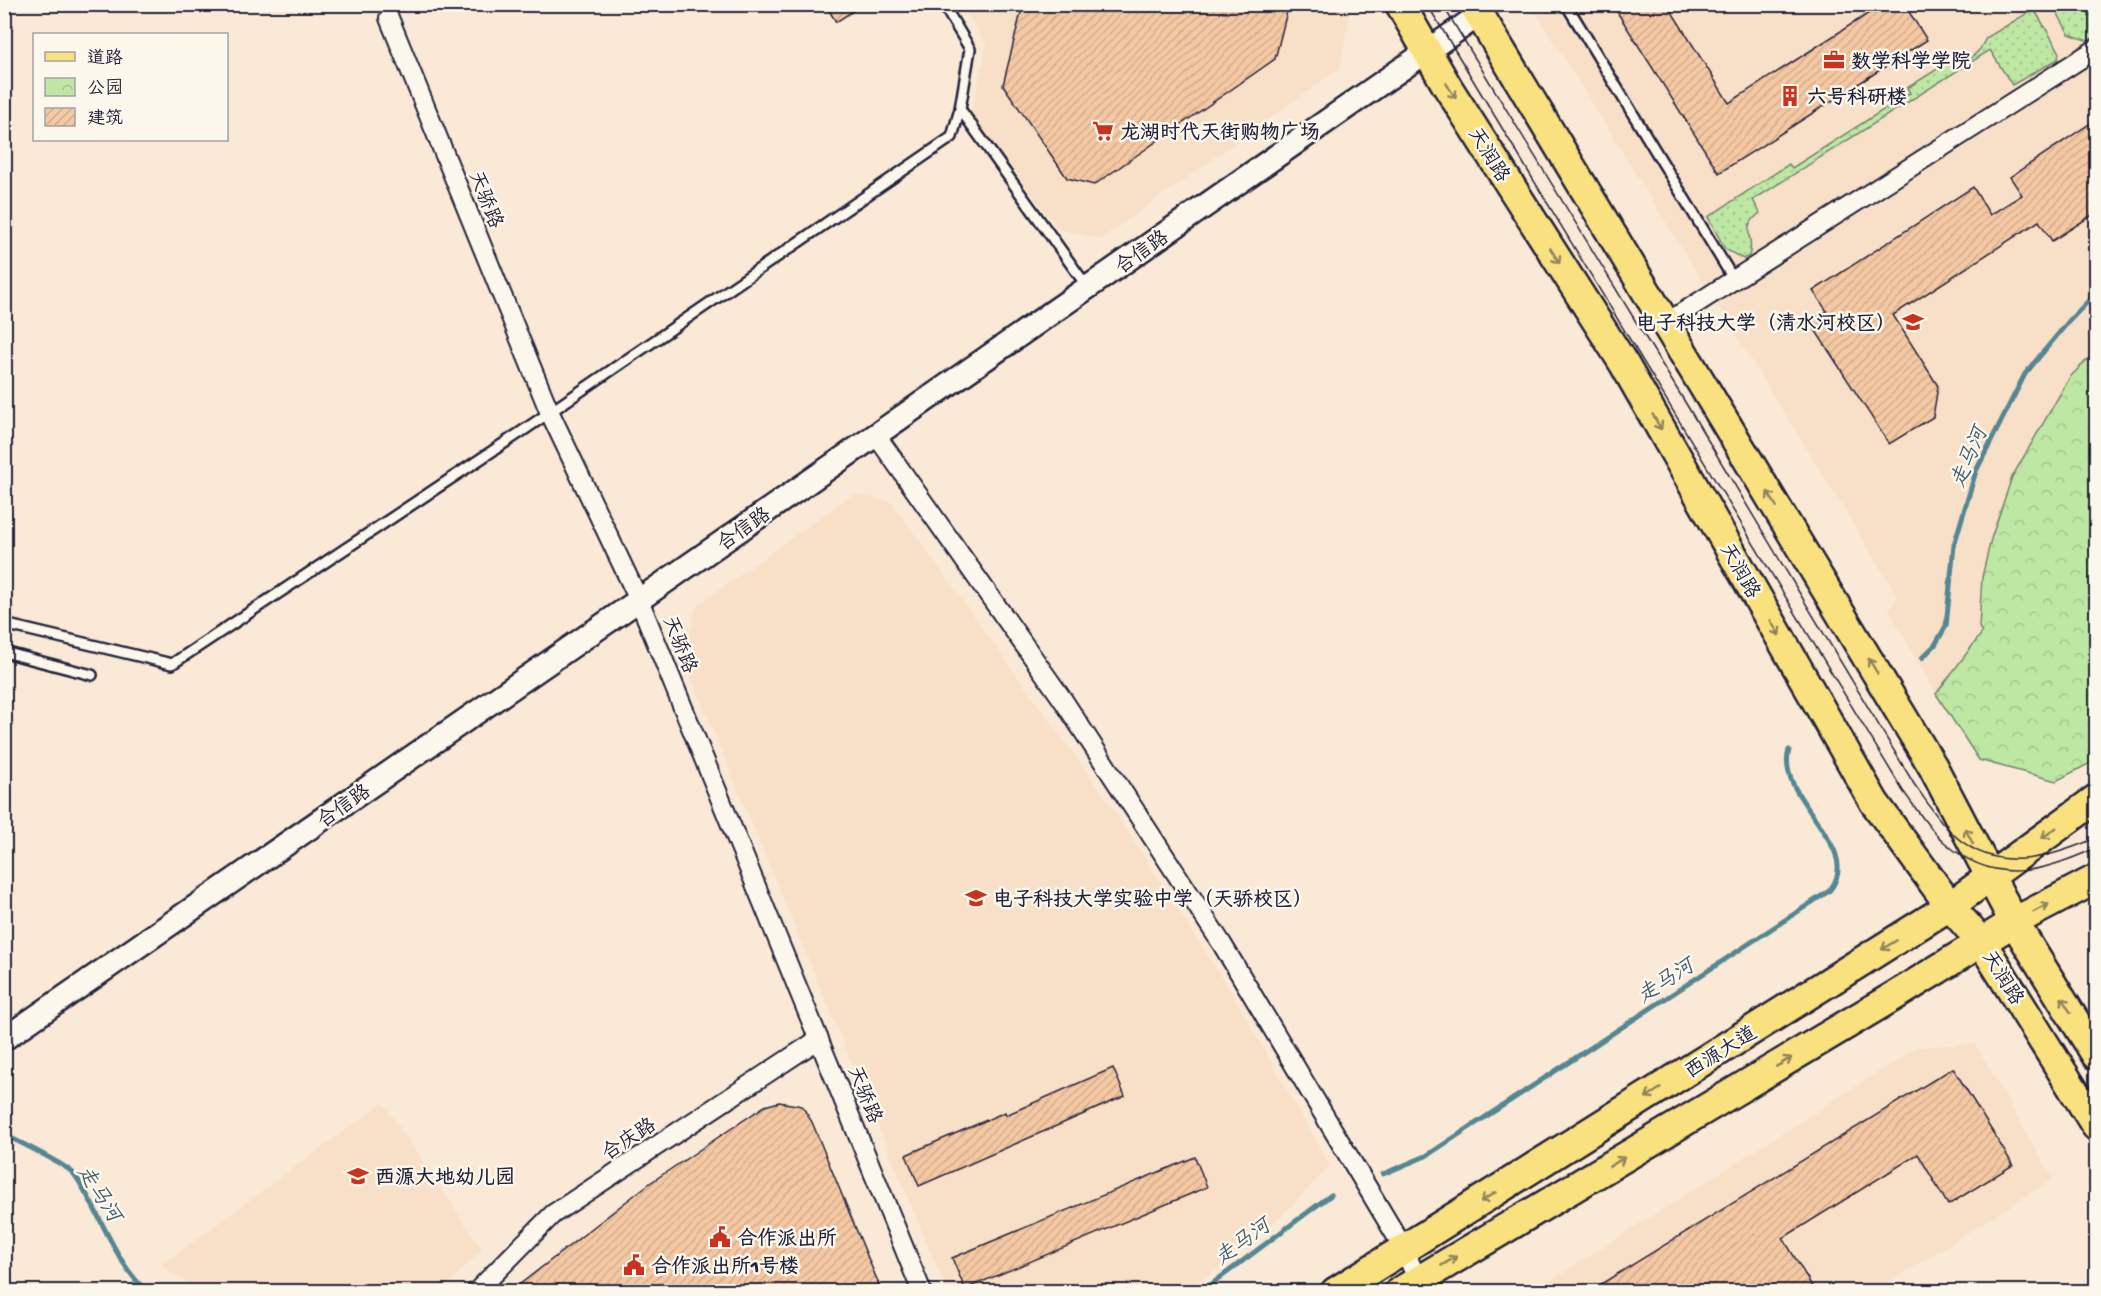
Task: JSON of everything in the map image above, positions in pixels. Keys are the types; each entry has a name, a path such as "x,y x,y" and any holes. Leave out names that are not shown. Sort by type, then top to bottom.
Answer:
{"main road":[{"name":"天润路","path":"1400,4 1447,86 1624,364 1874,802 1950,906 1982,943 2097,1126"},
{"name":"天润路","path":"1476,10 1933,767 2014,922 2097,1055"},
{"name":"西源大道","path":"1335,1292 1950,906 2097,799"},
{"path":"1413,1288 2014,922 2097,879"}],"street":[{"name":"合信路","path":"4,1039 1428,51 1476,10"},
{"name":"天骄路","path":"389,18 550,412 639,600 922,1292"},
{"path":"1666,322 2097,50"},
{"path":"876,435 1063,700 1222,944 1404,1249 1413,1288"},
{"name":"合庆路","path":"476,1292 553,1214 819,1039"}],"lane":[{"path":"4,624 171,664 550,412 952,137 960,109 970,49 943,4"},
{"path":"1566,4 1734,280"},
{"path":"960,109 1088,288"},
{"path":"4,652 92,675"}],"shaded area":[{"path":"962,5 1351,5 1340,68 1101,239 1058,229 971,113 987,46"},
{"name":"电子科技大学（清水河校区）","path":"1531,5 2096,5 2096,351 2070,377 2012,477 1991,539 1982,577 1983,633 1936,694 1889,610 1898,596"},
{"name":"电子科技大学实验中学（天骄校区）","path":"853,494 891,502 1109,803 1231,992 1330,1166 1281,1216 1226,1263 1183,1291 947,1291 683,658 697,606"},
{"path":"1975,1044 2053,1179 1875,1291 1533,1292 1918,1047"},
{"name":"西源大地幼儿园","path":"383,1103 482,1249 441,1291 199,1291 161,1265"}],"green space":[{"path":"2053,5 2096,5 2096,20 2092,23 2096,36 2088,41 2069,34"},
{"path":"2034,9 2059,51 2058,59 2012,85 1990,50 1753,200 1760,213 1750,224 1749,256 1743,259 1725,249 1708,217 1789,164 1792,168 1910,93 1907,88 1947,63 1955,65 1967,62 1980,49 1986,38"},
{"path":"2096,351 2096,760 2056,781 1979,760 1936,694 1982,633 1979,627 1982,577 1991,539 2012,477 2070,377"}],"building":[{"path":"825,4 864,4 836,22"},
{"name":"龙湖时代天街购物广场","path":"1023,4 1289,4 1275,59 1094,185 1067,178 1003,85"},
{"name":"六号科研楼","path":"1612,4 1667,4 1729,103 1883,4 1904,4 1927,40 1719,173"},
{"path":"2097,119 2097,212 2052,241 2039,221 1893,315 1938,386 1933,417 1889,444 1810,322 1827,311 1813,291 1973,187 1990,215 2022,195 2010,177"},
{"path":"1113,1068 1125,1096 919,1186 906,1155 1005,1112 1006,1115"},
{"path":"1953,1068 2013,1165 1948,1205 1918,1154 1783,1238 1812,1286 1802,1292 1588,1292"},
{"name":"合作派出所","path":"779,1102 802,1106 812,1122 882,1292 510,1292 650,1183 765,1106"},
{"path":"1195,1157 1207,1187 965,1289 952,1258"}],"waterway":[{"name":"走马河","path":"1922,658 1935,645 1946,626 1954,545 1976,471 2025,374 2069,321 2096,293"},
{"name":"走马河","path":"1383,1174 1426,1156 1829,891 1838,874 1837,857 1829,840 1794,787 1788,768 1789,750"},
{"name":"走马河","path":"4,1135 52,1159 74,1174 126,1267 148,1292"},
{"name":"走马河","path":"1201,1292 1331,1195"}],"tram line":[{"path":"1427,4 1903,791 1927,824 1944,842 1963,856 1981,865 2000,870 2037,869 2096,848"},
{"path":"1442,4 1688,407 1914,784 1938,818 1964,843 1982,853 2000,858 2038,857 2096,838"}],"place":[{"name":"数学科学学院","path":"1834,60"},
{"name":"六号科研楼","path":"1790,96"},
{"name":"龙湖时代天街购物广场","path":"1103,131"},
{"name":"电子科技大学（清水河校区）","path":"1913,322"},
{"name":"电子科技大学实验中学（天骄校区）","path":"976,898"},
{"name":"西源大地幼儿园","path":"358,1176"},
{"name":"合作派出所","path":"720,1237"},
{"name":"合作派出所1号楼","path":"634,1265"}]}
